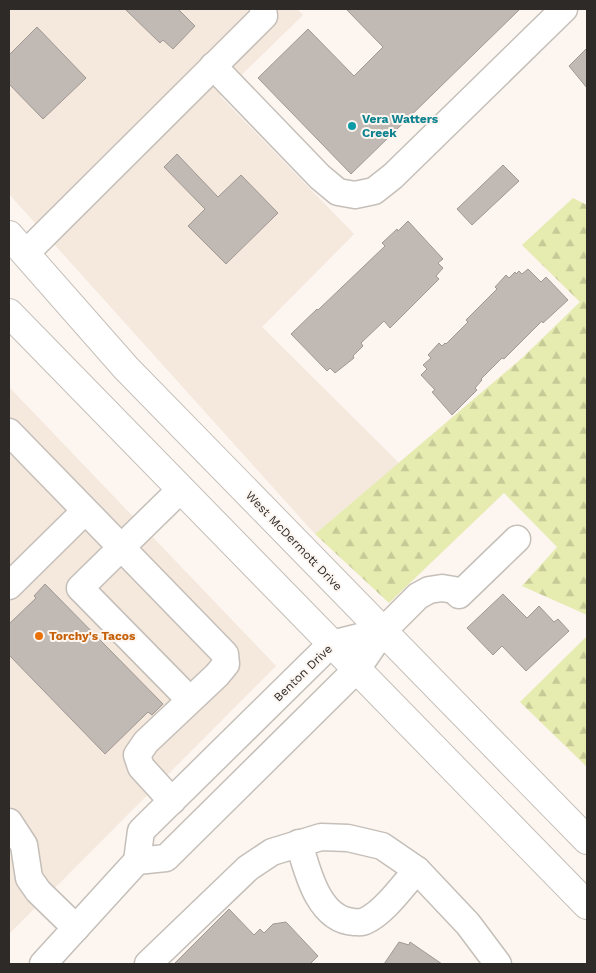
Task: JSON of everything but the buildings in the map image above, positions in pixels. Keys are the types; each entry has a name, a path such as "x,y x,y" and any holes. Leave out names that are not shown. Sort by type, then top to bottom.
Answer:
{"main road":[{"name":"West McDermott Drive","path":"14,252 587,840"},
{"path":"9,313 587,905"}],"street":[{"path":"14,252 213,66 264,16 263,9"},
{"path":"213,66 320,178 338,192 355,195 374,191 393,176 564,9"},
{"path":"9,432 226,654 226,664 217,675 146,742 137,755 141,768 172,801"},
{"path":"181,489 80,588 190,700"},
{"path":"9,586 85,511"},
{"path":"43,964 137,861 166,858 357,669 382,631 418,596 429,590 442,588 454,590 459,595 517,539"},
{"name":"Benton Drive","path":"137,861 141,831 331,644 382,631"},
{"path":"9,822 24,845 29,878 38,891 76,928"},
{"path":"148,964 248,868 272,852 321,837 348,838 382,846 417,870 468,924 498,964"},
{"path":"299,843 313,887 326,907 344,921 364,922 381,909 417,870"}],"shaded area":[{"path":"9,9 297,9 303,15 220,96 354,234 262,327 399,463 315,534 9,194"},
{"path":"9,387 276,666 9,934"}],"green space":[{"path":"573,198 587,205 587,615 522,586 557,547 504,493 389,603 315,534 522,358 580,302 522,245"},
{"path":"587,636 587,767 520,702"}],"place":[{"name":"Vera Watters Creek","path":"352,126"},
{"name":"Torchy's Tacos","path":"39,636"}]}
